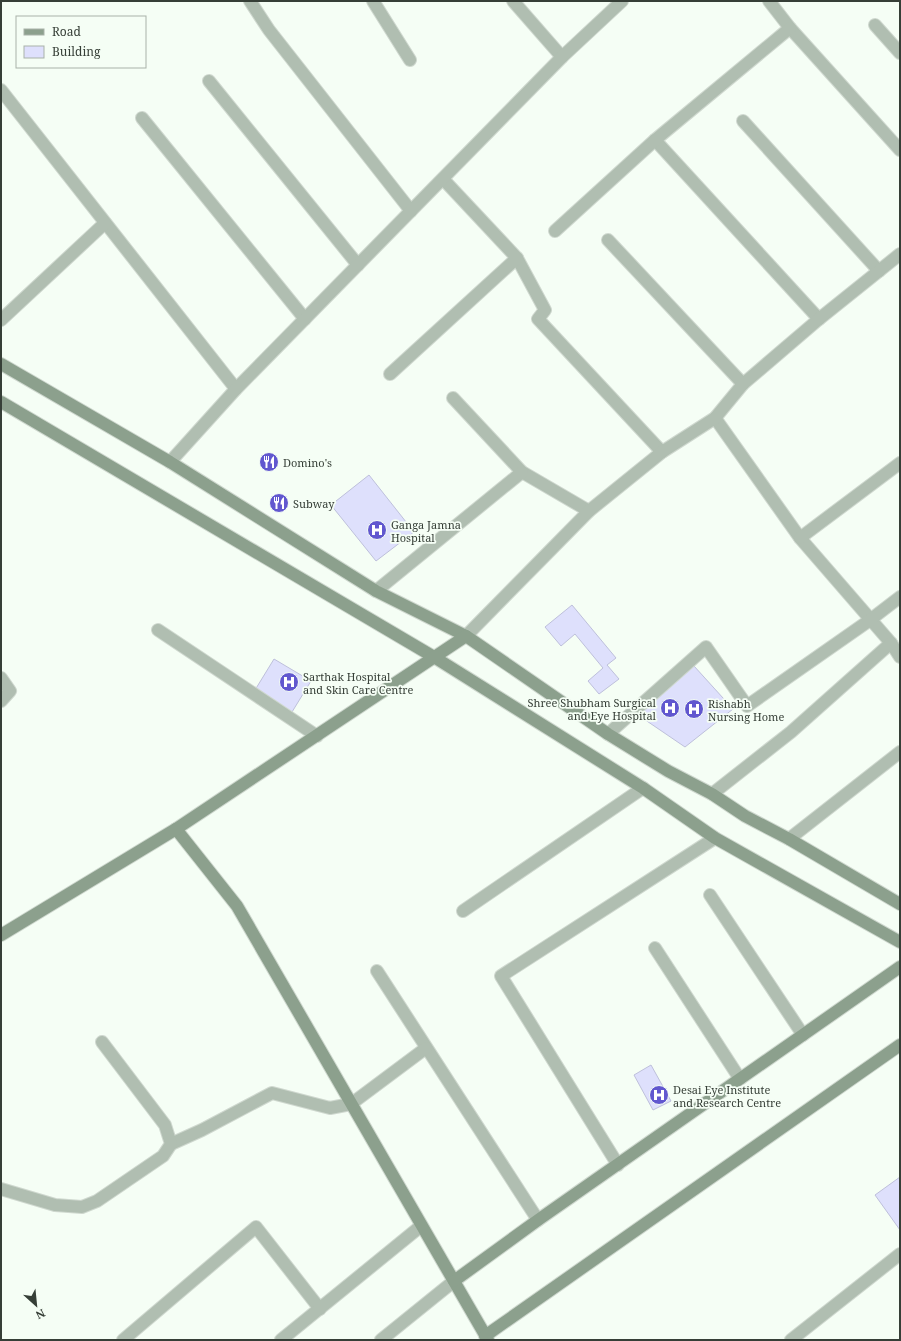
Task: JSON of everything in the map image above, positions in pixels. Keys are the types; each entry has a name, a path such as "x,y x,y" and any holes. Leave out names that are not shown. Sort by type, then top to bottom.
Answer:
{"street":[{"path":"250,1 269,30 411,211"},
{"path":"372,1 410,60"},
{"path":"513,1 562,58"},
{"path":"170,462 236,389 562,58 622,1"},
{"path":"769,1 790,28 900,150"},
{"path":"875,25 900,53"},
{"path":"555,231 655,140 790,28"},
{"path":"209,81 358,265"},
{"path":"1,90 236,389"},
{"path":"142,118 305,319"},
{"path":"743,121 879,271"},
{"path":"655,140 819,319"},
{"path":"443,179 517,258 544,310 538,319 662,452"},
{"path":"1,320 105,223"},
{"path":"608,240 743,384"},
{"path":"1,935 176,829 318,736 466,636 590,511 662,452 715,418 743,384 819,319 900,254"},
{"path":"390,374 517,258"},
{"path":"1,364 170,462 376,591 466,636 608,734 668,771 712,794 745,816 789,839 900,904"},
{"path":"453,398 522,472 590,511"},
{"path":"1,402 434,658 643,788 715,838 900,942"},
{"path":"715,418 800,538 890,642 900,657"},
{"path":"800,538 900,463"},
{"path":"376,591 522,472"},
{"path":"608,734 706,647 747,706 870,620 900,597"},
{"path":"158,630 318,736"},
{"path":"712,794 791,732 890,642"},
{"path":"1,678 10,691 1,701"},
{"path":"789,839 900,752"},
{"path":"463,911 643,788"},
{"path":"176,829 237,906 487,1338 900,1045"},
{"path":"618,1165 501,976 715,838"},
{"path":"710,896 803,1035"},
{"path":"655,948 740,1079"},
{"path":"381,1340 454,1281 538,1220 900,967"},
{"path":"377,971 538,1220"},
{"path":"102,1042 165,1125 171,1144"},
{"path":"1,1189 55,1205 82,1207 97,1201 163,1156 171,1144 202,1130 272,1093 330,1108 351,1104 426,1048"},
{"path":"281,1340 421,1226"},
{"path":"123,1340 256,1227 320,1309"},
{"path":"791,1340 900,1254"}],"building":[{"path":"369,475 414,532 376,561 331,505"},
{"path":"572,605 616,658 607,665 619,679 599,694 588,681 603,668 575,634 561,646 545,627"},
{"path":"274,659 311,681 292,712 255,690"},
{"path":"694,666 733,709 685,747 638,715"},
{"path":"651,1065 671,1101 653,1110 634,1075"},
{"path":"900,1177 900,1230 875,1195"}],"place":[{"name":"Domino's","path":"269,462"},
{"name":"Subway","path":"279,503"},
{"name":"Ganga Jamna Hospital","path":"377,530"},
{"name":"Sarthak Hospital and Skin Care Centre","path":"289,682"},
{"name":"Shree Shubham Surgical and Eye Hospital","path":"670,708"},
{"name":"Rishabh Nursing Home","path":"694,709"},
{"name":"Desai Eye Institute and Research Centre","path":"659,1095"}]}
